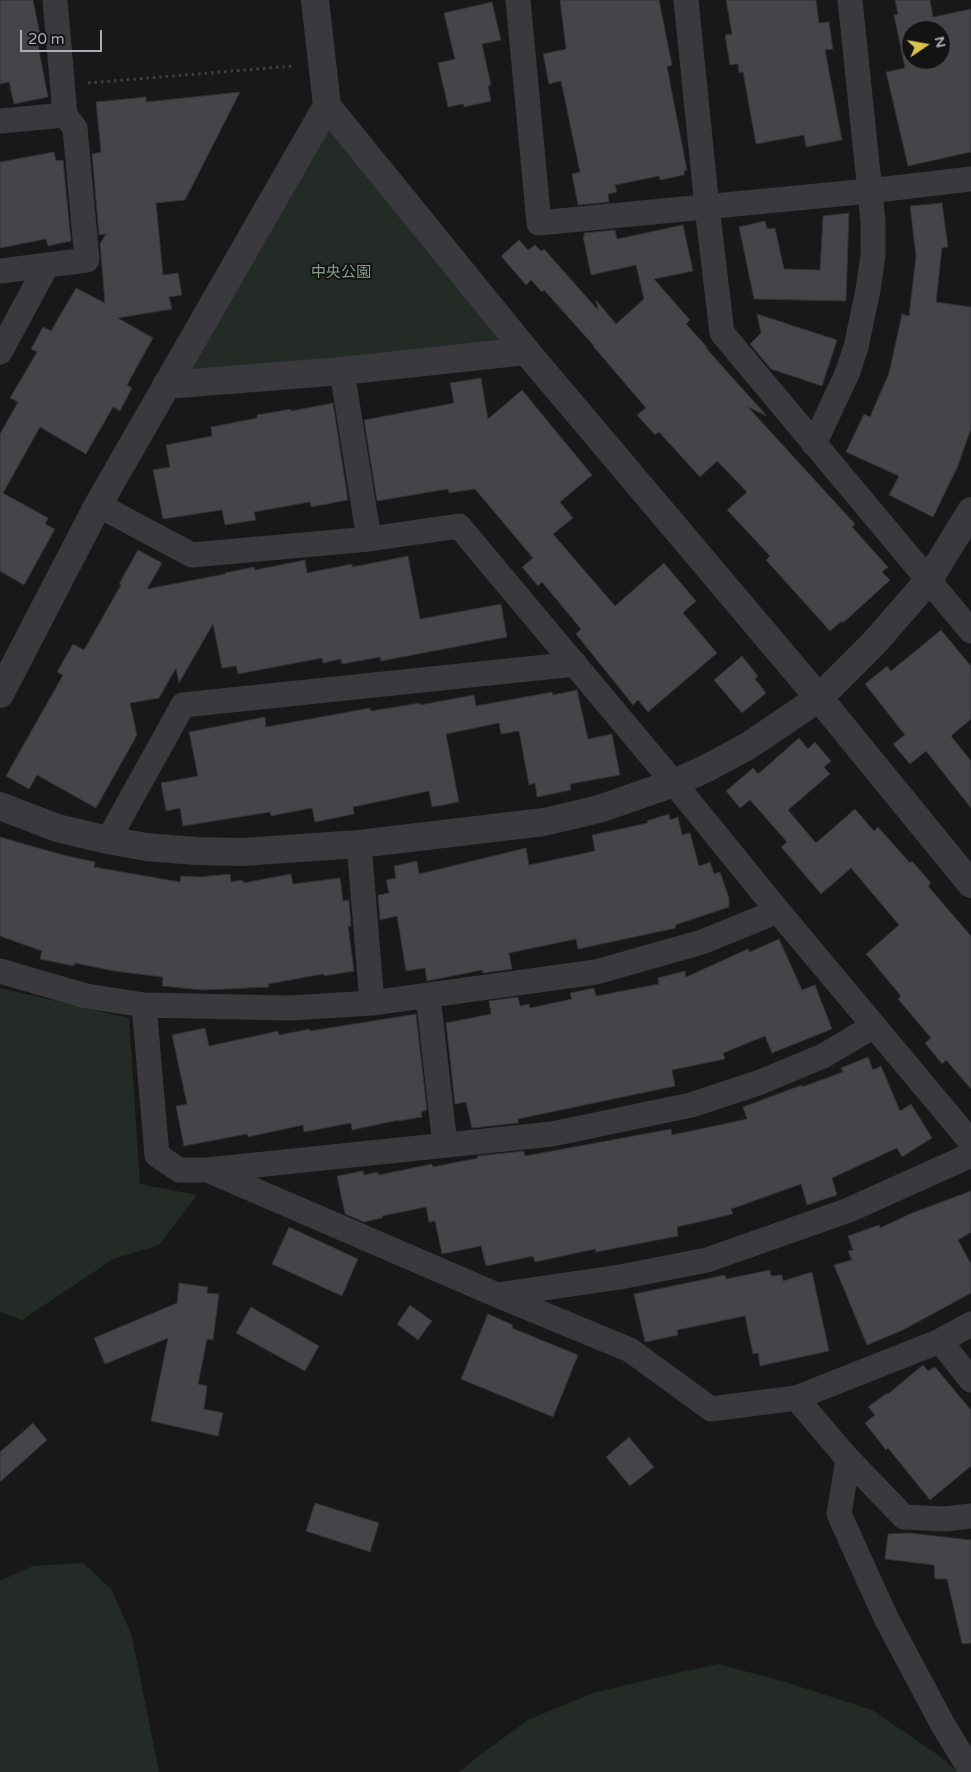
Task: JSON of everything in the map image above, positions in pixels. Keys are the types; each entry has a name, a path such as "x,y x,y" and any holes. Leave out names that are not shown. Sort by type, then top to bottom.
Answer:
{"street":[{"path":"0,271 87,260 75,128 65,115 56,0"},
{"path":"315,0 327,106 526,351 819,698 971,884"},
{"path":"518,0 539,223 971,180"},
{"path":"686,0 722,334 971,631"},
{"path":"814,444 847,374 856,347 868,290 872,255 872,221 850,0"},
{"path":"0,694 98,505 327,106"},
{"path":"0,121 65,115"},
{"path":"0,352 48,265"},
{"path":"166,385 342,371 526,351"},
{"path":"342,371 369,539"},
{"path":"98,505 192,555 369,539 459,526 971,1142"},
{"path":"0,806 57,828 108,840 146,847 242,852 358,844 544,822 599,809 674,783 707,768 748,746 819,698 875,642 928,581 971,511"},
{"path":"108,840 183,705 575,664"},
{"path":"358,844 372,1003"},
{"path":"0,971 86,996 144,1005 290,1008 372,1003 596,972 702,942 778,911"},
{"path":"428,996 446,1145"},
{"path":"144,1005 157,1155 179,1170 208,1170 552,1134 691,1105 758,1083 823,1056 874,1026"},
{"path":"497,1295 620,1277 707,1260 849,1210 971,1154"},
{"path":"208,1170 497,1295 630,1350 711,1409 796,1398 940,1342 971,1324"},
{"path":"940,1342 971,1380"},
{"path":"796,1398 848,1459 904,1516 945,1519 971,1516"},
{"path":"848,1459 839,1514 886,1618 943,1725 971,1771"}],"path":[{"path":"63,86 322,63"}],"green space":[{"name":"中央公園","path":"327,106 526,351 166,385"},
{"path":"0,988 129,1018 140,1184 197,1195 159,1245 113,1259 22,1320 0,1312"},
{"path":"83,1563 112,1590 132,1636 159,1772 0,1772 0,1581 33,1566"},
{"path":"718,1664 782,1681 872,1710 938,1755 958,1772 459,1772 528,1720 593,1693"}],"building":[{"path":"0,0 33,0 40,34 36,35 48,97 14,104 9,82 0,84"},
{"path":"560,0 659,0 672,65 667,67 687,170 684,171 684,175 660,180 659,176 615,185 617,192 608,194 609,202 578,205 572,174 580,172 561,81 549,84 543,54 566,49"},
{"path":"726,0 816,0 819,23 829,22 833,49 825,50 842,140 806,147 804,135 756,144 743,72 739,73 738,64 730,65 725,35 732,34"},
{"path":"895,0 930,0 933,17 971,9 971,152 908,166 886,72 901,69 951,70 951,20 901,20 901,49 894,15 898,14"},
{"path":"492,2 501,40 482,44 491,85 488,86 491,101 464,107 463,104 448,107 438,63 455,59 444,13"},
{"path":"240,92 185,200 156,203 163,275 178,273 182,295 169,297 172,309 118,318 153,338 127,385 132,388 120,411 113,407 86,454 40,427 3,493 48,518 45,524 55,529 24,585 0,571 0,434 18,402 10,398 37,352 31,349 43,327 51,331 76,288 105,303 100,244 106,234 99,235 92,154 101,152 96,102 146,97 146,102"},
{"path":"54,152 56,161 63,160 71,241 48,246 46,239 0,248 0,162"},
{"path":"942,203 948,247 942,248 936,302 971,307 971,429 957,468 933,517 889,495 899,476 846,452 864,414 870,417 889,373 902,314 909,316 916,256 910,206"},
{"path":"849,213 846,301 754,299 739,227 765,221 767,229 775,228 784,269 820,270 823,216"},
{"path":"683,225 693,271 654,279 690,320 686,324 767,416 748,407 855,524 852,527 888,567 882,572 890,580 843,623 842,621 830,631 766,560 770,556 727,510 747,492 717,461 700,477 659,432 655,435 637,415 646,408 594,346 544,290 542,292 531,280 526,285 501,256 519,240 528,250 535,245 541,251 544,249 598,310 596,300 616,324 644,299 636,265 591,275 584,233 615,230 617,239"},
{"path":"757,314 837,340 822,386 771,369 750,344 761,333"},
{"path":"481,378 488,419 522,390 592,475 560,502 573,518 553,534 615,606 664,563 696,601 683,613 717,653 648,712 638,700 633,705 576,634 581,629 542,582 538,586 522,567 533,558 475,489 449,493 448,489 377,501 364,420 454,403 450,383"},
{"path":"333,403 348,500 311,507 310,502 254,512 256,520 225,525 222,510 163,519 153,470 170,467 166,445 212,436 211,427 257,418 257,415"},
{"path":"138,550 162,563 147,589 254,567 255,570 305,560 307,573 352,564 352,567 408,556 420,619 501,604 507,637 381,661 380,657 342,664 341,659 323,663 322,658 238,674 236,666 222,668 213,624 179,683 176,668 159,698 130,703 137,735 96,808 37,775 29,789 6,776 63,675 57,672 73,644 84,650 121,585 119,584"},
{"path":"941,630 971,666 971,719 951,736 971,761 971,808 926,751 910,764 893,744 905,735 865,684 887,666 891,671"},
{"path":"742,656 758,676 755,679 766,693 742,713 714,680"},
{"path":"577,690 588,739 612,734 620,775 570,784 571,790 537,797 535,783 529,785 519,731 501,734 499,723 446,734 459,802 432,807 429,791 353,807 354,814 315,822 312,808 271,816 270,812 183,826 180,808 166,811 161,783 198,776 189,732 265,717 266,727 370,708 371,711 420,703 420,705 474,695 476,706 552,692 553,695"},
{"path":"799,738 808,749 815,742 831,761 824,767 830,774 788,810 816,843 855,809 874,831 878,827 910,863 912,861 931,883 928,886 971,936 971,1089 946,1060 942,1064 925,1043 931,1038 898,999 901,996 866,954 899,925 851,868 821,894 781,847 787,842 750,800 740,808 726,791 753,768 758,774"},
{"path":"669,814 670,820 678,817 682,835 690,833 699,866 710,862 714,874 720,872 729,898 729,907 675,925 676,928 578,949 576,939 509,953 512,969 483,973 482,970 427,981 425,968 406,971 397,916 380,920 378,895 389,893 386,880 396,878 394,866 417,861 419,874 526,848 529,865 595,851 592,835 648,823 647,821"},
{"path":"0,837 95,862 94,867 180,882 181,876 199,877 230,874 231,882 243,880 243,883 291,874 293,884 340,878 343,901 349,900 351,926 348,926 354,971 324,976 323,974 268,984 269,987 202,990 162,986 163,977 114,971 75,963 74,966 40,959 42,951 0,936"},
{"path":"779,939 802,990 815,985 832,1029 772,1053 765,1036 723,1053 725,1059 672,1070 675,1086 518,1119 518,1123 472,1128 466,1102 455,1104 446,1023 491,1014 489,1001 518,997 520,1006 529,1004 530,1008 572,999 570,993 594,988 596,996 659,984 658,978 685,971 686,977 748,949 750,952"},
{"path":"416,1014 427,1110 421,1112 422,1117 352,1130 351,1123 304,1132 303,1125 248,1137 247,1134 184,1146 176,1106 187,1104 172,1035 205,1028 209,1046 278,1031 279,1035"},
{"path":"868,1057 873,1070 881,1066 900,1111 911,1104 932,1138 902,1157 897,1148 832,1178 837,1195 807,1205 801,1184 731,1209 733,1214 677,1227 678,1236 596,1252 595,1249 535,1262 533,1256 486,1266 481,1246 442,1254 435,1221 429,1222 426,1207 382,1216 382,1218 364,1222 345,1214 337,1176 363,1171 364,1175 378,1172 379,1175 432,1164 433,1167 478,1158 477,1156 524,1151 525,1156 671,1129 672,1135 747,1119 743,1107 843,1072 841,1068"},
{"path":"971,1191 971,1232 958,1240 971,1264 971,1293 903,1330 867,1345 834,1265 852,1260 848,1251 853,1250 848,1236 879,1225 880,1228 912,1213"},
{"path":"289,1227 358,1259 342,1296 272,1264"},
{"path":"770,1270 771,1276 782,1275 783,1281 812,1272 829,1351 760,1366 758,1353 753,1354 745,1316 677,1330 678,1335 645,1342 634,1294 725,1275 726,1279"},
{"path":"179,1283 208,1287 207,1293 219,1294 213,1340 207,1339 198,1384 207,1386 204,1409 223,1413 218,1436 151,1421 168,1338 105,1364 94,1338 177,1303"},
{"path":"410,1305 432,1321 418,1340 397,1324"},
{"path":"251,1307 319,1346 305,1371 236,1333"},
{"path":"488,1314 513,1325 512,1328 578,1355 553,1417 461,1379"},
{"path":"923,1365 928,1371 935,1367 971,1410 971,1466 930,1500 865,1423 875,1415 868,1407 888,1394"},
{"path":"33,1423 47,1440 0,1482 0,1452"},
{"path":"629,1437 654,1467 630,1486 606,1457"},
{"path":"315,1503 379,1523 370,1552 306,1531"},
{"path":"909,1533 971,1540 971,1643 962,1644 947,1579 935,1579 934,1565 885,1559 888,1534"}]}
